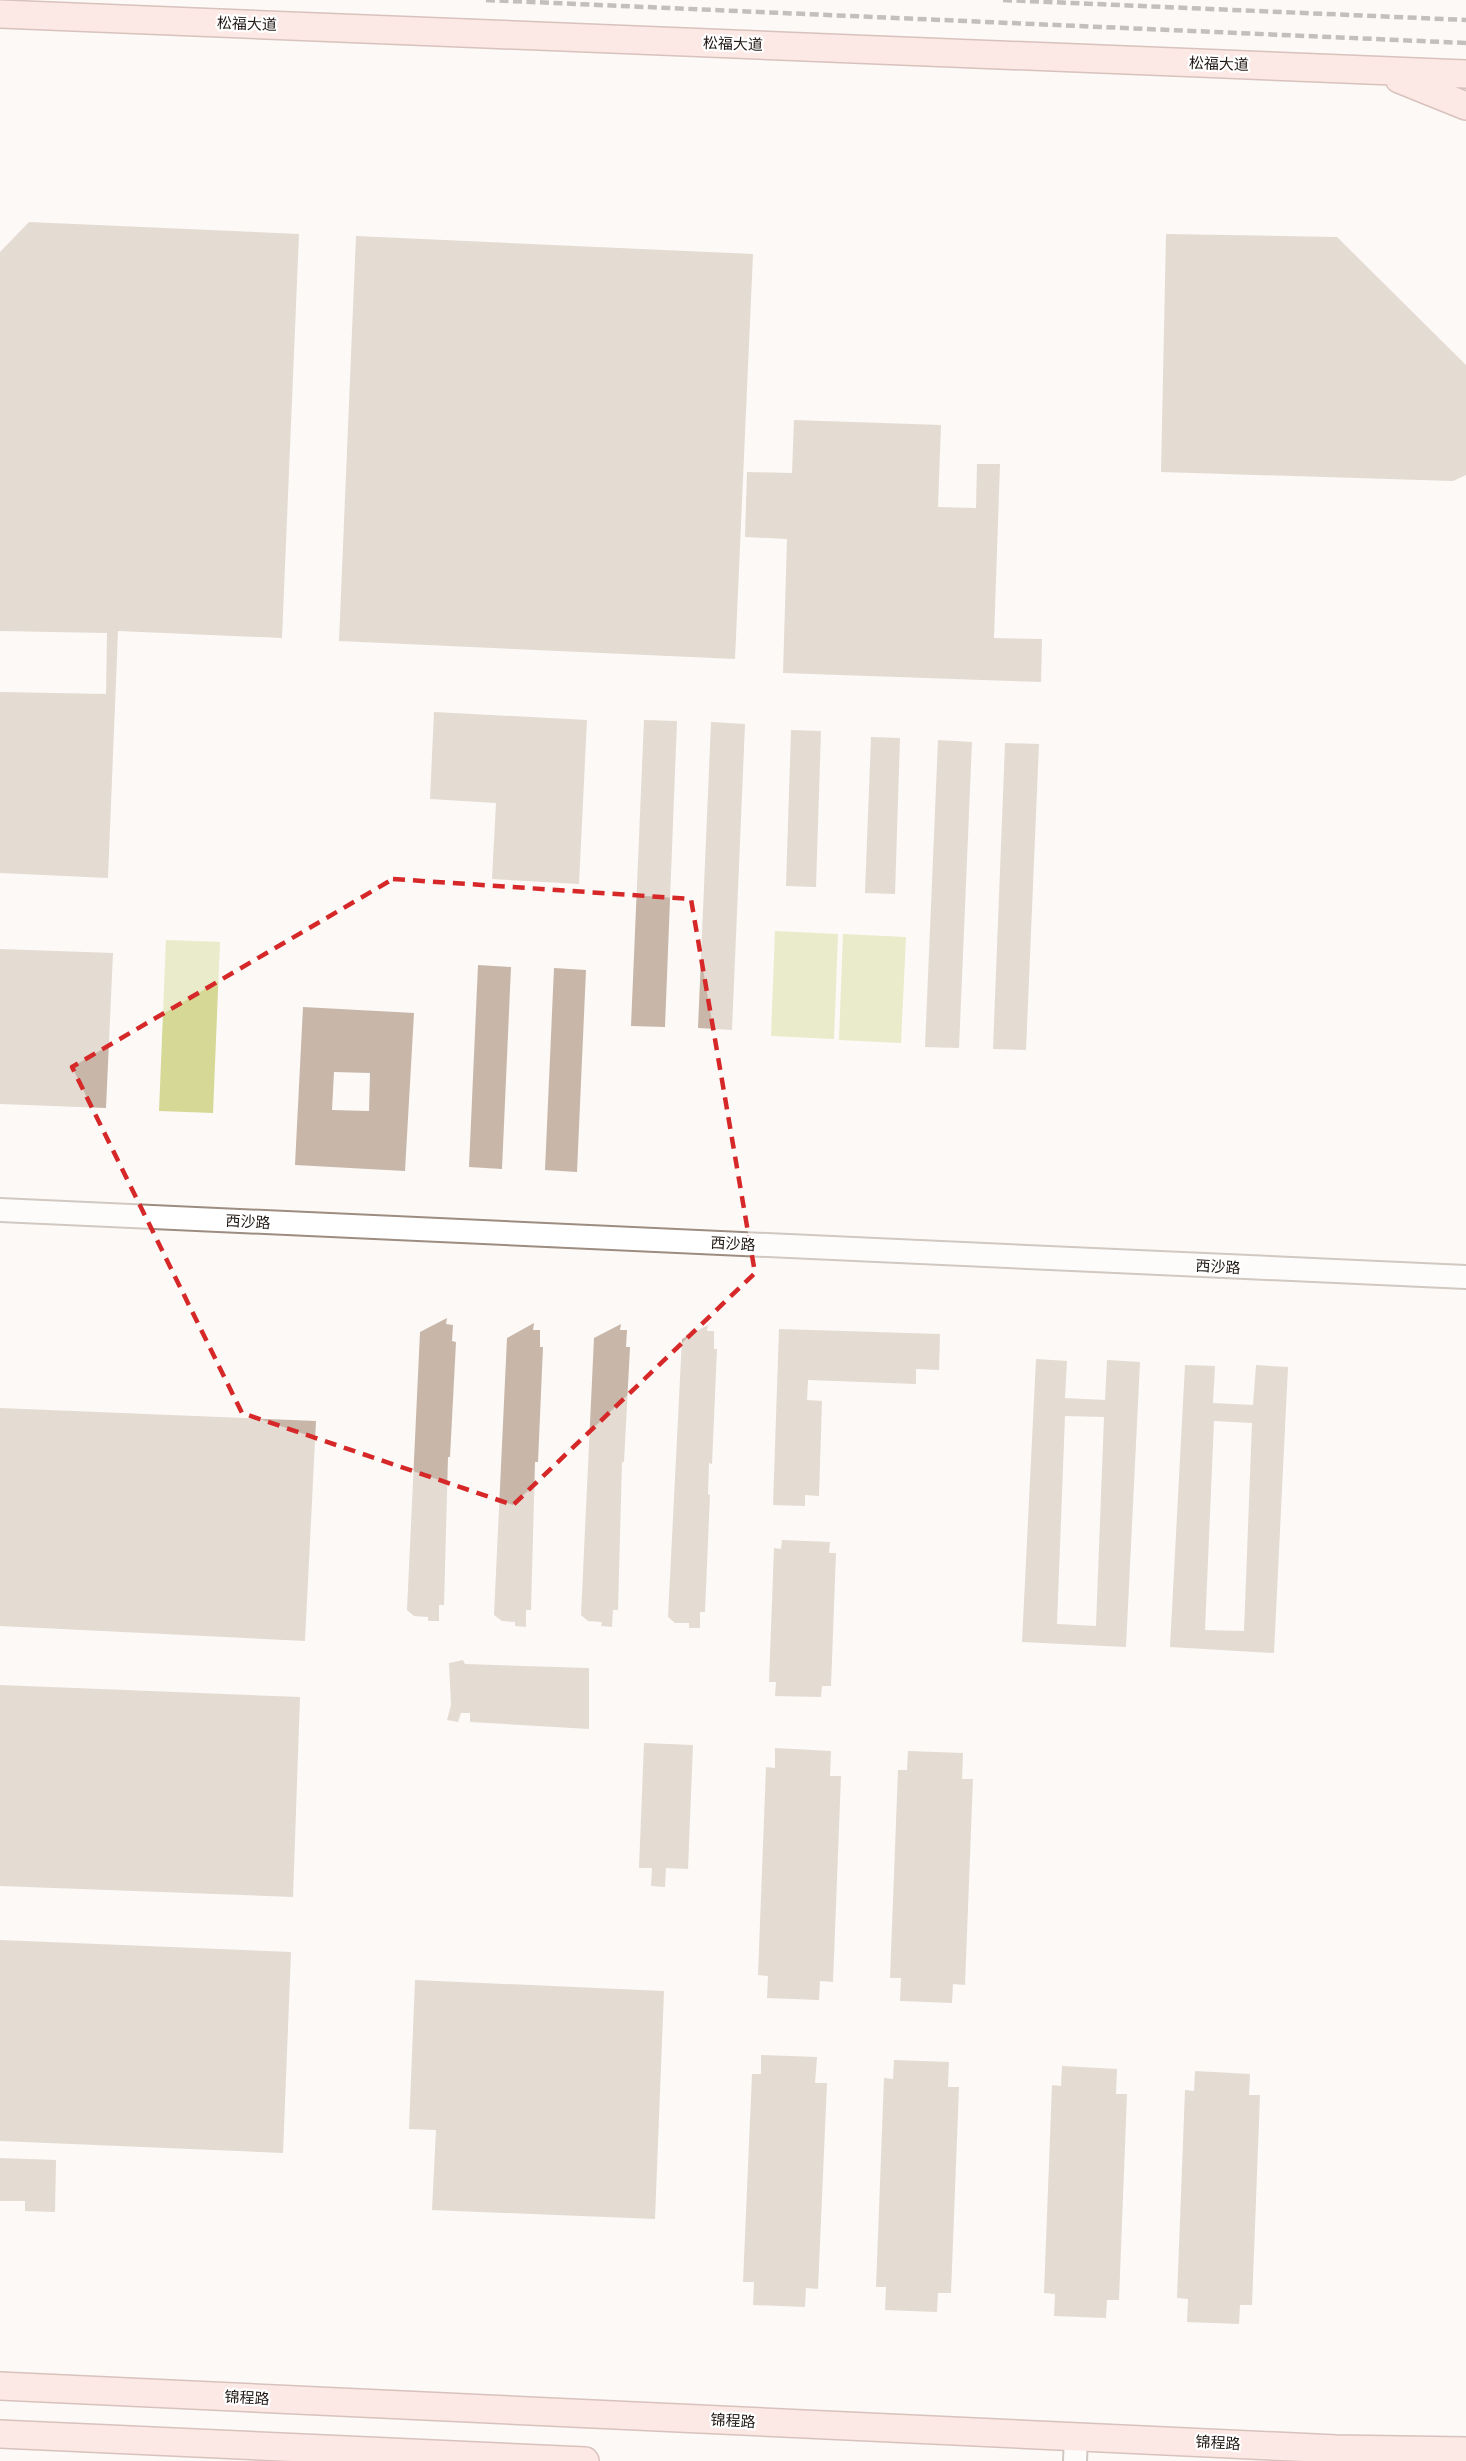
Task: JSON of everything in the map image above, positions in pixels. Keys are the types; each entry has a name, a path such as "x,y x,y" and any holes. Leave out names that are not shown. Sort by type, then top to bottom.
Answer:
{"main road":[{"name":"松福大道","path":"0,14 1466,74"},
{"path":"0,20 28,15"},
{"path":"1366,70 1416,84 1466,106"},
{"name":"锦程路","path":"0,2386 1075,2449 1466,2451"},
{"path":"0,2433 255,2453 585,2461"}],"street":[{"name":"西沙路","path":"0,1210 1466,1277"}],"highlighted area":[{"path":"393,879 691,899 755,1273 513,1505 242,1413 72,1067"}],"green space":[{"path":"775,931 838,934 834,1039 771,1036"},
{"path":"843,934 906,937 901,1043 839,1040"},
{"path":"166,940 220,942 213,1113 159,1111"}],"building":[{"path":"29,222 299,234 282,638 118,631 108,878 0,873 0,692 106,694 107,633 0,631 0,252"},
{"path":"1166,234 1337,237 1466,365 1466,475 1453,481 1161,472"},
{"path":"356,236 753,254 735,659 339,641"},
{"path":"794,420 941,425 938,507 976,508 977,464 1000,464 994,638 1042,639 1041,682 783,673 787,539 745,537 747,472 792,473"},
{"path":"434,712 587,720 579,884 492,879 496,803 430,799"},
{"path":"644,720 677,721 665,1027 631,1026"},
{"path":"711,722 745,724 732,1030 698,1028"},
{"path":"791,730 821,731 816,887 786,886"},
{"path":"871,737 900,738 895,894 865,893"},
{"path":"938,740 972,742 959,1048 925,1047"},
{"path":"1005,743 1039,744 1026,1050 993,1049"},
{"path":"0,949 113,953 106,1108 0,1104"},
{"path":"478,965 511,967 502,1169 469,1167"},
{"path":"554,968 586,970 577,1172 545,1170"},
{"path":"303,1007 414,1013 405,1171 295,1165","holes":["334,1072 370,1073 369,1111 332,1110"]},
{"path":"447,1318 446,1324 453,1325 452,1341 456,1342 450,1457 448,1457 444,1605 439,1605 439,1621 428,1621 428,1617 414,1616 407,1610 420,1332"},
{"path":"534,1323 533,1330 540,1330 540,1347 543,1347 538,1462 535,1462 531,1610 526,1610 526,1627 515,1626 515,1622 502,1621 494,1615 507,1338"},
{"path":"621,1324 620,1330 627,1330 626,1347 630,1347 624,1462 622,1462 618,1610 613,1610 612,1627 601,1626 602,1622 588,1621 581,1615 594,1338"},
{"path":"708,1325 707,1331 714,1331 714,1349 717,1349 712,1464 709,1463 708,1494 710,1495 705,1612 700,1612 700,1628 689,1628 689,1623 675,1623 668,1617 682,1339"},
{"path":"779,1329 940,1334 939,1370 916,1369 916,1384 808,1380 807,1400 822,1401 819,1496 805,1495 805,1506 773,1505"},
{"path":"1036,1359 1067,1361 1065,1398 1105,1400 1107,1360 1140,1362 1126,1647 1022,1642","holes":["1065,1416 1104,1417 1096,1626 1057,1624"]},
{"path":"1185,1365 1215,1366 1213,1403 1253,1405 1256,1365 1288,1367 1274,1653 1170,1647","holes":["1214,1421 1252,1423 1244,1631 1205,1630"]},
{"path":"0,1408 316,1421 305,1641 0,1626"},
{"path":"782,1540 830,1542 829,1553 836,1553 831,1686 822,1686 821,1697 775,1696 776,1682 769,1682 774,1548 781,1549"},
{"path":"463,1660 465,1664 589,1668 589,1729 470,1722 470,1713 461,1713 458,1722 447,1720 451,1705 449,1663"},
{"path":"0,1685 300,1697 293,1897 0,1886"},
{"path":"644,1743 693,1745 688,1869 666,1868 665,1887 651,1886 652,1868 639,1868"},
{"path":"775,1748 831,1751 830,1776 841,1776 833,1982 820,1981 819,2000 767,1998 768,1976 758,1975 766,1767 775,1768"},
{"path":"908,1751 963,1753 962,1779 973,1779 965,1985 953,1984 952,2003 900,2001 901,1978 890,1978 898,1770 907,1770"},
{"path":"0,1940 291,1952 283,2153 0,2141"},
{"path":"415,1980 664,1991 655,2219 432,2210 436,2130 409,2129"},
{"path":"761,2055 817,2057 815,2083 827,2083 818,2289 806,2288 805,2307 753,2305 754,2282 743,2282 752,2074 761,2074"},
{"path":"894,2060 949,2062 948,2087 959,2087 951,2293 938,2293 937,2312 885,2310 886,2287 876,2287 884,2078 893,2079"},
{"path":"1062,2066 1117,2069 1116,2094 1127,2094 1119,2300 1107,2300 1106,2318 1054,2316 1055,2294 1044,2293 1052,2085 1061,2086"},
{"path":"1195,2071 1250,2074 1249,2095 1260,2095 1252,2305 1240,2305 1239,2324 1187,2322 1188,2299 1177,2298 1185,2090 1194,2091"},
{"path":"0,2158 56,2160 55,2212 25,2211 25,2201 0,2201"}],"railway":[{"path":"486,0 1466,43"},
{"path":"1003,0 1466,20"}]}
